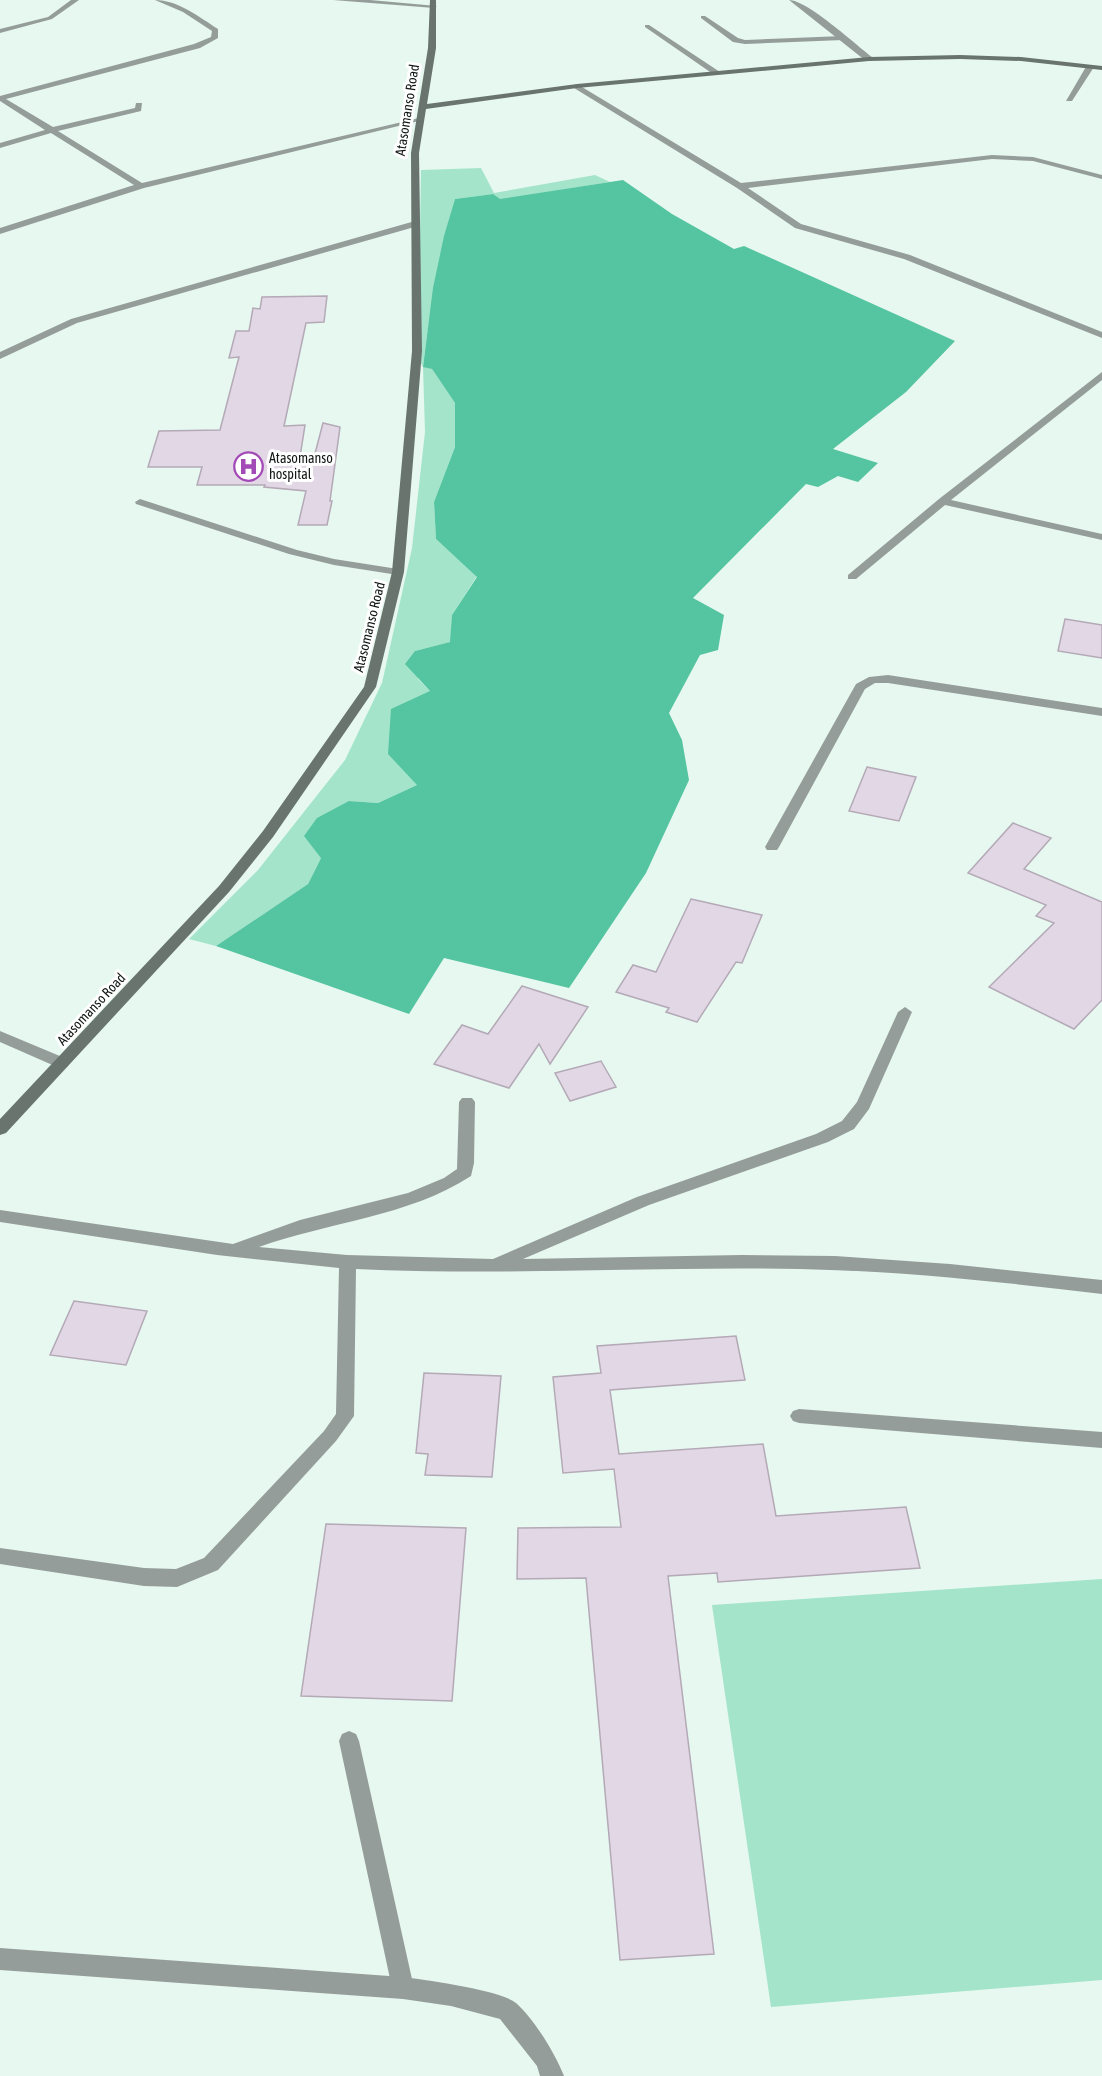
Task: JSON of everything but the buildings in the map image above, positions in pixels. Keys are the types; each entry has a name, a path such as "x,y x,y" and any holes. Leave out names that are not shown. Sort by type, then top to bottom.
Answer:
{"street":[{"path":"0,31 50,18 76,0"},
{"path":"0,98 197,46 214,38 216,30 179,8 158,0"},
{"path":"336,0 433,3"},
{"path":"792,0 869,59"},
{"name":"Atasomanso Road","path":"0,1129 224,889 268,834 370,687 398,572 417,351 415,153 432,48 433,3"},
{"path":"703,17 736,40 745,42 843,39"},
{"path":"647,26 716,72"},
{"path":"423,107 577,86 869,59 960,57 1021,59 1102,68"},
{"path":"1069,99 1090,67"},
{"path":"577,86 740,186 798,226 906,257 1102,335"},
{"path":"0,98 141,186"},
{"path":"0,146 52,130 138,109 140,105"},
{"path":"0,231 141,186 419,120"},
{"path":"740,186 992,157 1033,159 1102,177"},
{"path":"0,356 74,321 246,270 414,224"},
{"path":"852,577 943,501 1102,375"},
{"path":"943,501 1102,537"},
{"path":"140,502 292,552 334,562 398,572"},
{"path":"772,847 860,687 866,682 888,679 1102,712"},
{"path":"492,1266 644,1201 822,1138 848,1125 864,1105 905,1012"},
{"path":"0,1036 62,1063"},
{"path":"234,1250 305,1225 426,1193 453,1182 465,1172 467,1164 464,1120 467,1102"},
{"path":"0,1216 234,1250 348,1262 492,1266 800,1262 989,1274 1102,1287"},
{"path":"0,1556 155,1578 177,1578 211,1564 330,1436 345,1416 348,1262"},
{"path":"798,1416 1102,1440"},
{"path":"350,1741 403,1988"},
{"path":"0,1959 403,1988 451,1995 507,2010 546,2059 552,2076"}],"green space":[{"path":"481,168 494,193 595,175 610,182 499,200 493,194 455,199 444,240 423,366 432,369 455,403 455,447 434,502 436,539 477,576 452,615 451,642 415,651 418,679 430,691 417,785 378,803 349,801 308,884 216,946 189,939 258,870 345,760 382,683 412,548 425,432 423,367 418,358 421,170"},
{"path":"623,180 672,214 734,249 744,246 955,341 906,392 833,449 878,463 858,482 838,476 818,487 806,484 693,598 724,615 718,650 700,655 669,713 682,740 689,780 646,873 569,988 444,958 409,1014 216,946 308,884 321,858 304,836 317,818 349,801 378,803 417,785 388,754 391,709 430,691 405,664 415,651 450,642 452,615 477,577 436,539 434,502 455,447 455,403 432,369 423,367 433,288 455,199 493,194 500,199"},
{"path":"1102,1579 1102,1980 771,2007 712,1605"}],"place":[{"name":"Atasomanso hospital","path":"248,466"}]}
